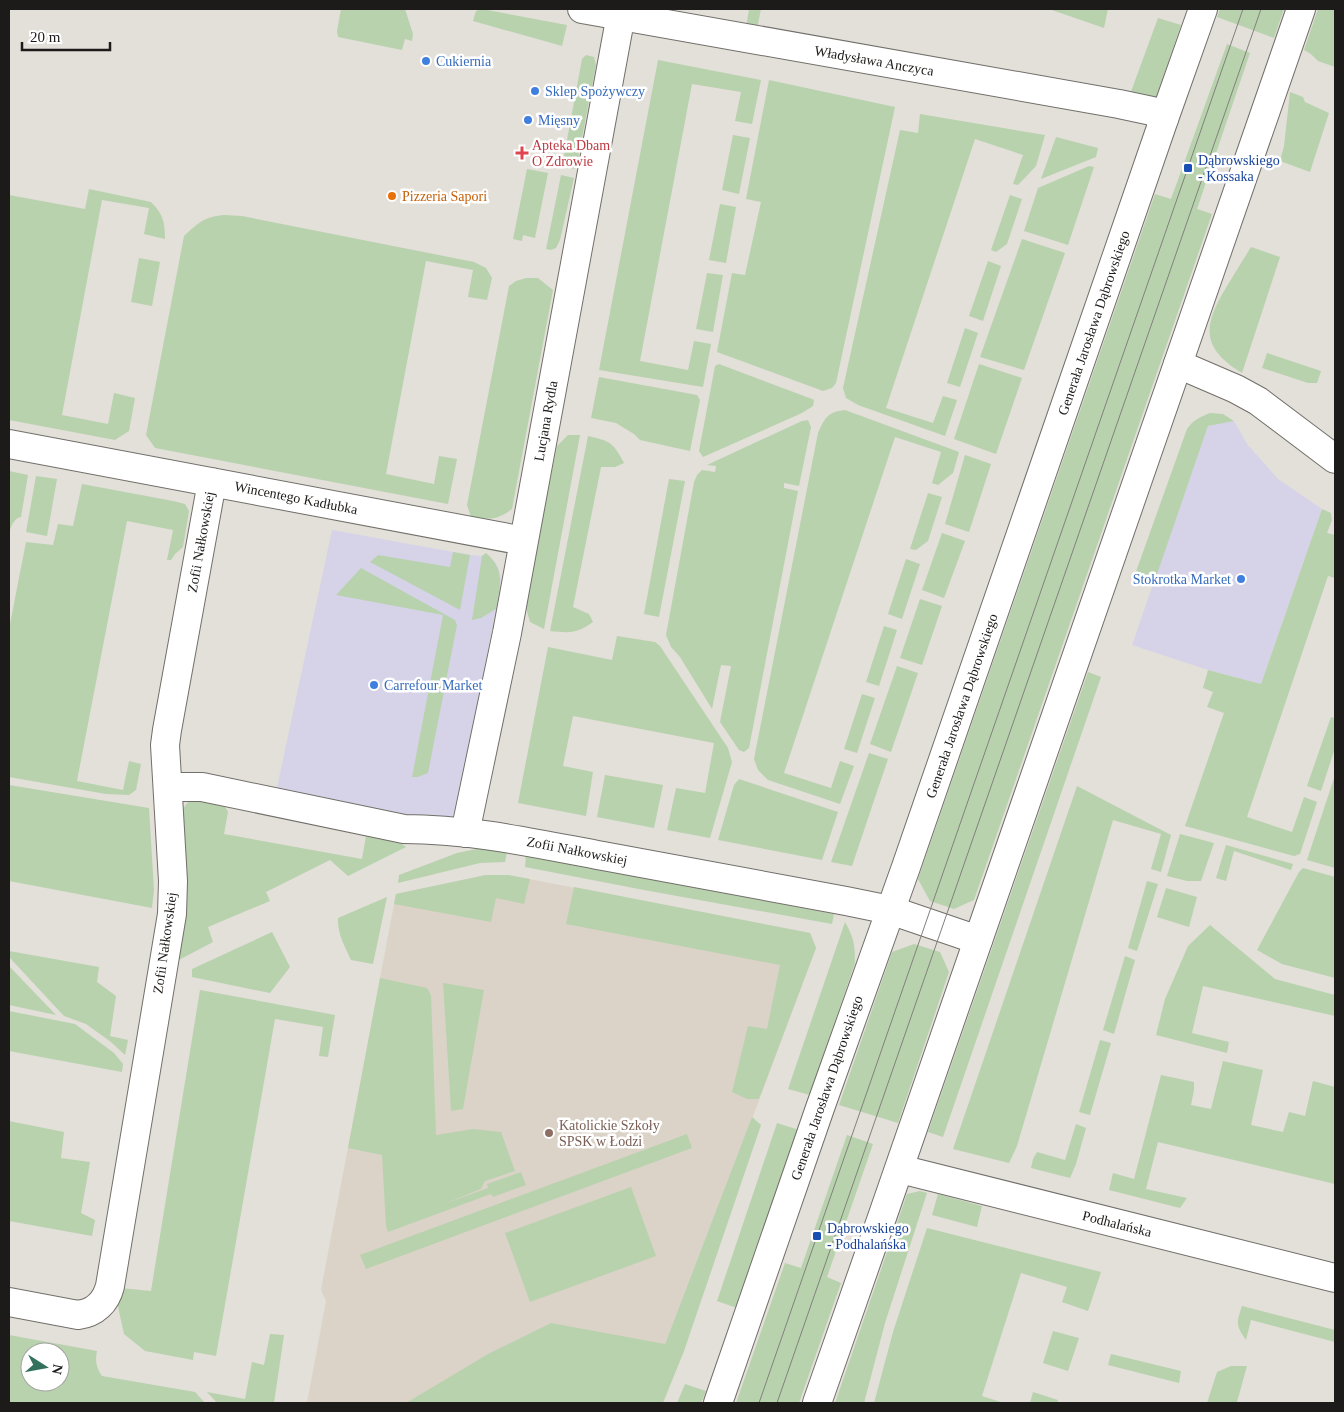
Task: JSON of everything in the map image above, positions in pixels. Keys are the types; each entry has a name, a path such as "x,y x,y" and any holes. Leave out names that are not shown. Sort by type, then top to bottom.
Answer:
{"street":[{"name":"Władysława Anczyca","path":"582,9 621,12 1119,104 1152,112 1164,119"},
{"name":"Generała Jarosława Dąbrowskiego","path":"718,1403 1203,9"},
{"path":"817,1403 900,1169 1301,9"},
{"name":"Lucjana Rydla","path":"465,833 507,633 621,12"},
{"path":"1178,364 1236,389 1258,401 1335,459"},
{"name":"Wincentego Kadłubka","path":"9,444 524,541"},
{"name":"Zofii Nałkowskiej","path":"9,1302 78,1315 88,1314 96,1309 108,1296 172,914 173,880 165,753 167,730 212,482"},
{"name":"Zofii Nałkowskiej","path":"172,787 202,787 404,830 424,829 520,840 890,910 978,940"},
{"name":"Podhalańska","path":"900,1169 1335,1278"}],"shaded area":[{"path":"1234,421 1247,444 1278,479 1322,509 1261,684 1208,670 1132,645 1208,426"},
{"path":"332,530 470,555 482,556 486,553 495,562 499,570 501,579 496,609 459,803 450,819 433,821 276,792"},
{"name":"Katolickie Szkoły SPSK w Łodzi","path":"486,875 508,875 810,933 816,948 642,1403 307,1403 326,1301 321,1290 396,894"}],"green space":[{"path":"341,9 405,9 413,34 412,41 405,39 402,50 338,37 337,31"},
{"path":"482,9 567,25 562,46 473,21 476,11"},
{"path":"749,9 761,9 757,29 746,28"},
{"path":"1049,9 1108,9 1104,28"},
{"path":"1220,9 1284,9 1274,38 1217,17"},
{"path":"1318,9 1335,9 1335,67 1318,61 1304,50"},
{"path":"1158,18 1181,25 1156,98 1129,97"},
{"path":"1227,44 1250,53 1197,209 1212,214 974,900 954,909 930,901 918,879 1155,194 1171,199"},
{"path":"586,55 594,57 596,65 576,169 562,167 582,59"},
{"path":"658,60 761,80 752,124 735,121 741,92 692,84 640,361 688,370 694,341 711,344 703,387 599,370"},
{"path":"769,80 895,107 836,383 832,388 823,391 717,352 732,273 745,275 761,202 746,199"},
{"path":"1290,92 1303,97 1305,102 1329,113 1310,172 1280,161 1284,146"},
{"path":"920,114 1045,135 1036,166 1018,185 1013,184 1023,155 975,139 886,408 933,423 943,396 957,400 945,436 858,405 846,398 843,388 900,130 918,133"},
{"path":"733,135 750,138 739,194 722,190"},
{"path":"1056,137 1098,148 1096,157 1041,179"},
{"path":"1089,166 1094,167 1068,245 1024,231 1038,188"},
{"path":"527,169 548,173 535,238 523,235 522,241 513,239"},
{"path":"561,175 574,178 560,240 556,248 551,250 546,249"},
{"path":"89,189 151,202 161,214 164,228 165,239 144,234 149,208 102,200 62,415 108,424 114,393 135,398 129,431 115,440 9,420 9,195 85,209"},
{"path":"1010,195 1022,199 1007,244 996,252 991,250"},
{"path":"720,204 736,207 726,263 709,260"},
{"path":"225,215 242,216 474,262 486,268 492,278 487,300 468,297 473,270 426,261 386,474 434,484 439,456 457,459 448,504 155,448 146,435 184,236 202,221"},
{"path":"1022,239 1065,253 1024,370 980,357"},
{"path":"1251,247 1280,257 1242,373 1218,354 1212,344 1210,323 1219,300"},
{"path":"139,258 160,262 152,306 131,302"},
{"path":"988,261 1001,266 983,321 969,316"},
{"path":"707,273 723,275 713,332 696,329"},
{"path":"526,278 538,278 553,290 512,509 501,516 492,518 471,517 467,505 509,286 516,281"},
{"path":"965,328 978,333 960,387 947,383"},
{"path":"1267,353 1321,371 1317,383 1308,383 1262,368"},
{"path":"719,364 812,399 814,400 813,406 802,413 703,457 699,451 715,366"},
{"path":"979,364 1022,378 996,454 954,439"},
{"path":"599,377 697,395 700,400 690,451 640,440 616,423 591,418"},
{"path":"845,410 959,452 953,473 938,485 932,483 941,452 895,437 784,773 831,788 840,761 854,766 840,804 768,780 758,770 754,759 818,433 830,414"},
{"path":"1210,413 1223,414 1234,421 1208,426 1153,586 1133,580 1187,429 1197,419"},
{"path":"808,420 811,427 799,486 784,483 784,488 798,491 749,748 744,752 739,750 720,722 731,666 721,665 712,709 680,657 671,647 666,635 694,482 702,470 715,472 716,466 707,465 802,421"},
{"path":"568,435 580,435 544,629 530,622 525,604 557,446"},
{"path":"588,436 606,441 614,447 624,463 615,467 601,467 573,607 589,614 593,622 573,632 550,631"},
{"path":"965,455 991,464 969,532 945,524"},
{"path":"9,471 28,475 21,517 14,522 10,530"},
{"path":"36,476 57,479 47,536 26,532"},
{"path":"669,479 685,481 659,617 644,614"},
{"path":"82,484 185,504 189,511 183,547 171,560 167,560 173,530 127,521 77,781 123,790 129,761 141,764 136,790 129,795 106,794 9,777 9,629 26,542 53,545 58,524 73,526"},
{"path":"928,493 942,497 928,541 916,550 910,549"},
{"path":"1322,509 1331,513 1332,520 1327,533 1335,535 1335,578 1328,576 1247,817 1292,832 1304,797 1317,802 1300,854 1294,856 1185,826 1224,713 1207,707 1213,692 1203,688 1208,670 1261,684"},
{"path":"942,533 965,541 944,598 922,590"},
{"path":"453,552 470,555 460,610 370,562 378,555 450,567"},
{"path":"486,553 497,566 499,572 500,586 496,609 481,618 472,620 482,556"},
{"path":"906,559 920,564 902,619 888,614"},
{"path":"361,568 455,620 457,625 428,773 418,777 412,777 443,615 336,595"},
{"path":"920,599 942,606 922,665 900,658"},
{"path":"884,626 897,630 879,686 866,682"},
{"path":"617,636 655,642 660,646 728,748 732,762 710,838 667,830 676,788 705,793 714,743 573,716 563,766 593,772 586,816 518,803 548,647 612,660"},
{"path":"897,666 918,673 891,752 870,744"},
{"path":"1088,672 1101,677 943,1137 928,1132"},
{"path":"862,694 875,698 857,753 844,749"},
{"path":"1331,717 1335,718 1335,748 1321,791 1307,786"},
{"path":"869,753 888,759 852,866 831,862"},
{"path":"605,775 663,785 654,828 597,817"},
{"path":"1335,775 1335,868 1307,860"},
{"path":"739,779 838,812 822,860 718,840 734,785"},
{"path":"9,785 149,808 154,890 152,908 9,881"},
{"path":"1077,786 1171,835 1161,872 1151,869 1161,834 1113,820 1017,1146 1009,1163 953,1149"},
{"path":"201,797 223,803 228,812 224,834 362,859 366,836 401,843 406,847 348,876 330,860 266,892 270,901 208,927 213,942 175,962 181,811 189,801"},
{"path":"1180,834 1214,843 1201,881 1187,881 1167,876"},
{"path":"1226,845 1293,864 1291,870 1234,851 1226,881 1216,878"},
{"path":"481,848 507,852 505,862 480,863 398,883 399,875 457,853"},
{"path":"526,855 834,914 832,924 525,867"},
{"path":"1303,868 1335,877 1335,978 1282,964 1257,950 1299,872"},
{"path":"486,875 508,875 530,879 524,904 496,898 491,922 394,904 396,894"},
{"path":"1147,881 1158,884 1137,951 1128,948"},
{"path":"574,887 810,933 816,948 759,1099 747,1099 732,1092 748,1026 767,1029 780,965 566,924"},
{"path":"1166,888 1197,897 1189,927 1157,917"},
{"path":"387,897 373,964 351,960 340,934 338,918"},
{"path":"845,922 853,942 855,963 810,1095 788,1089"},
{"path":"1210,925 1275,979 1335,995 1335,1016 1203,986 1192,1033 1229,1042 1227,1053 1156,1035 1165,999 1188,946"},
{"path":"272,932 290,967 270,993 192,977 192,969"},
{"path":"914,944 940,952 949,972 898,1123 839,1105 892,952"},
{"path":"9,951 99,967 97,982 116,996 110,1036 128,1040 125,1055 86,1024 64,1016 10,958"},
{"path":"1125,956 1135,960 1114,1034 1103,1030"},
{"path":"9,966 56,1015 9,1005"},
{"path":"380,978 427,988 431,995 436,1135 473,1129 501,1132 515,1171 485,1181 481,1189 444,1204 488,1188 487,1184 521,1172 526,1185 493,1197 491,1194 388,1232 386,1226 382,1155 348,1148"},
{"path":"443,983 484,990 463,1109 451,1111"},
{"path":"200,990 335,1015 328,1057 319,1056 323,1027 275,1019 216,1356 194,1352 193,1360 145,1351 124,1334 117,1302 121,1288 151,1291"},
{"path":"9,1011 75,1024 114,1053 123,1064 122,1072 9,1051"},
{"path":"1100,1040 1111,1043 1090,1115 1079,1112"},
{"path":"1223,1061 1263,1070 1251,1125 1283,1132 1289,1112 1305,1116 1313,1081 1335,1087 1335,1184 1158,1142 1146,1189 1187,1198 1180,1208 1109,1190 1113,1173 1134,1179 1161,1075 1194,1082 1191,1105 1211,1109"},
{"path":"752,1117 761,1125 684,1351 663,1403 406,1403 488,1354 551,1323 665,1344"},
{"path":"9,1121 64,1132 61,1158 90,1162 81,1213 95,1220 92,1236 9,1221"},
{"path":"777,1123 799,1130 737,1308 717,1301"},
{"path":"1076,1124 1086,1128 1070,1178 1031,1168 1037,1152 1065,1160"},
{"path":"687,1134 692,1148 366,1269 360,1255"},
{"path":"847,1135 873,1144 827,1277 841,1283 799,1403 736,1403 785,1263 801,1268"},
{"path":"631,1187 656,1256 530,1302 505,1233"},
{"path":"920,1191 927,1193 885,1323 864,1403 835,1403 907,1194"},
{"path":"938,1194 982,1206 977,1227 932,1215"},
{"path":"927,1228 1101,1272 1088,1311 1062,1302 1067,1287 1021,1273 982,1396 1004,1403 874,1403 893,1332"},
{"path":"1242,1306 1335,1330 1335,1342 1251,1320 1246,1340 1238,1324"},
{"path":"1053,1331 1079,1338 1068,1371 1043,1363"},
{"path":"270,1334 284,1335 274,1403 217,1403 207,1392 245,1399 252,1362 264,1365"},
{"path":"9,1335 48,1342 20,1342 20,1392 70,1392 70,1346 97,1351 96,1364 102,1376 195,1392 205,1403 9,1403"},
{"path":"1111,1354 1181,1371 1179,1383 1108,1365"},
{"path":"1231,1366 1247,1366 1237,1402 1240,1403 1207,1403 1217,1372"},
{"path":"685,1384 706,1391 701,1403 677,1403"},
{"path":"1033,1392 1058,1400 1057,1403 1030,1403"}],"tram line":[{"path":"759,1403 1243,9"},
{"path":"777,1403 1261,9"}],"place":[{"name":"Cukiernia","path":"426,61"},
{"name":"Sklep Spożywczy","path":"535,91"},
{"name":"Mięsny","path":"528,120"},
{"name":"Apteka Dbam O Zdrowie","path":"522,153"},
{"name":"Dąbrowskiego - Kossaka","path":"1188,168"},
{"name":"Pizzeria Sapori","path":"392,196"},
{"name":"Stokrotka Market","path":"1241,579"},
{"name":"Carrefour Market","path":"374,685"},
{"name":"Katolickie Szkoły SPSK w Łodzi","path":"549,1133"},
{"name":"Dąbrowskiego - Podhalańska","path":"817,1236"}]}
